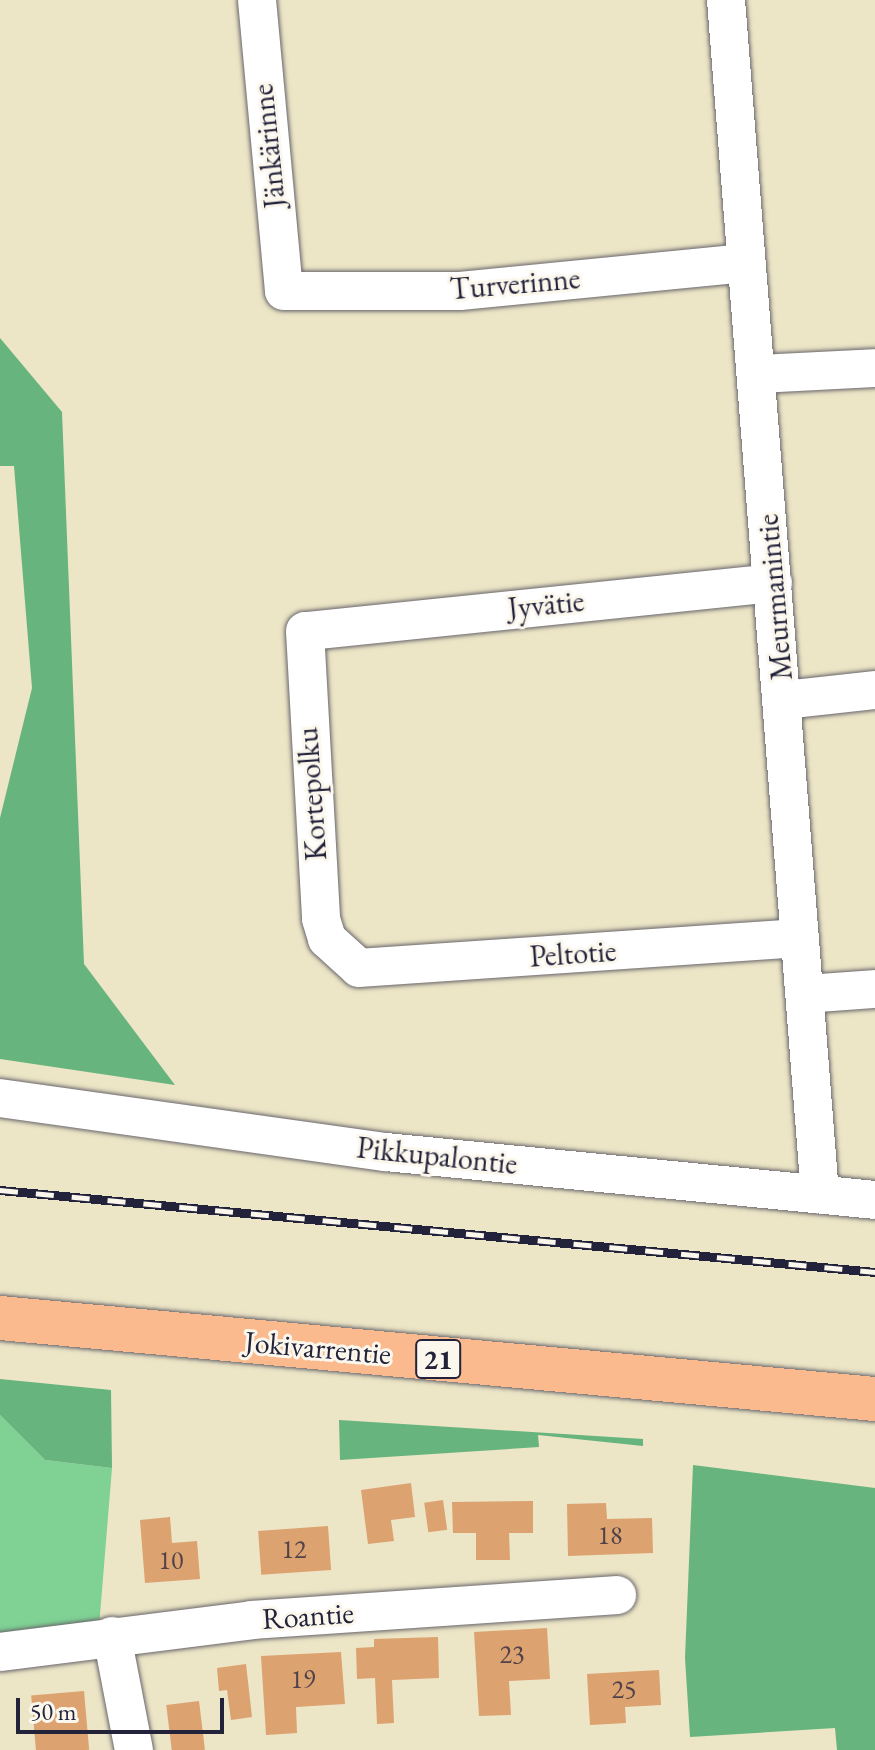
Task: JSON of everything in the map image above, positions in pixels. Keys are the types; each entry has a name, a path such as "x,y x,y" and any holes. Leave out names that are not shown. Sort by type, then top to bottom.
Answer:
{"highway":[{"name":"Jokivarrentie","path":"0,1318 875,1399"}],"street":[{"name":"Jänkärinne","path":"257,0 284,291"},
{"name":"Meurmanintie","path":"726,0 784,700 820,1194"},
{"name":"Turverinne","path":"284,291 460,291 746,263"},
{"path":"758,374 875,368"},
{"name":"Jyvätie","path":"318,628 773,583"},
{"name":"Kortepolku","path":"318,628 305,631 304,669 321,919 327,939 348,961"},
{"path":"784,700 875,690"},
{"name":"Peltotie","path":"348,961 359,968 799,938"},
{"path":"805,994 875,989"},
{"name":"Pikkupalontie","path":"0,1098 386,1152 875,1200"},
{"name":"Roantie","path":"0,1652 252,1620 617,1595"},
{"path":"112,1636 134,1750"}],"green space":[{"path":"0,338 62,412 84,964 175,1085 0,1059 0,818 32,688 14,466 0,466"},
{"path":"0,1379 111,1390 112,1468 45,1460 0,1415"},
{"path":"0,1415 45,1460 112,1468 99,1627 0,1641"},
{"path":"339,1420 643,1439 643,1446 538,1435 539,1447 340,1460"},
{"path":"693,1465 875,1488 875,1750 837,1750 835,1728 690,1737 685,1658"}],"building":[{"path":"411,1483 415,1517 391,1520 394,1541 368,1544 361,1490"},
{"path":"443,1500 447,1530 428,1532 424,1503"},
{"path":"533,1501 533,1533 509,1533 510,1560 476,1560 476,1533 453,1533 452,1502"},
{"path":"606,1503 607,1519 652,1518 653,1553 568,1556 567,1504"},
{"path":"170,1517 172,1543 197,1541 200,1579 145,1583 140,1520"},
{"path":"328,1526 331,1570 261,1575 258,1531"},
{"path":"547,1628 550,1679 509,1681 511,1715 479,1716 474,1632"},
{"path":"438,1637 439,1678 392,1680 394,1723 377,1724 375,1678 357,1679 356,1648 374,1647 374,1639"},
{"path":"341,1652 345,1704 296,1707 297,1733 266,1735 261,1656"},
{"path":"246,1664 252,1717 231,1720 227,1690 219,1691 217,1668"},
{"path":"659,1670 661,1705 625,1707 626,1723 590,1725 587,1674"},
{"path":"84,1691 89,1750 36,1750 31,1696"},
{"path":"199,1701 205,1750 172,1750 166,1705"}],"railway":[{"path":"0,1190 875,1272"}]}
